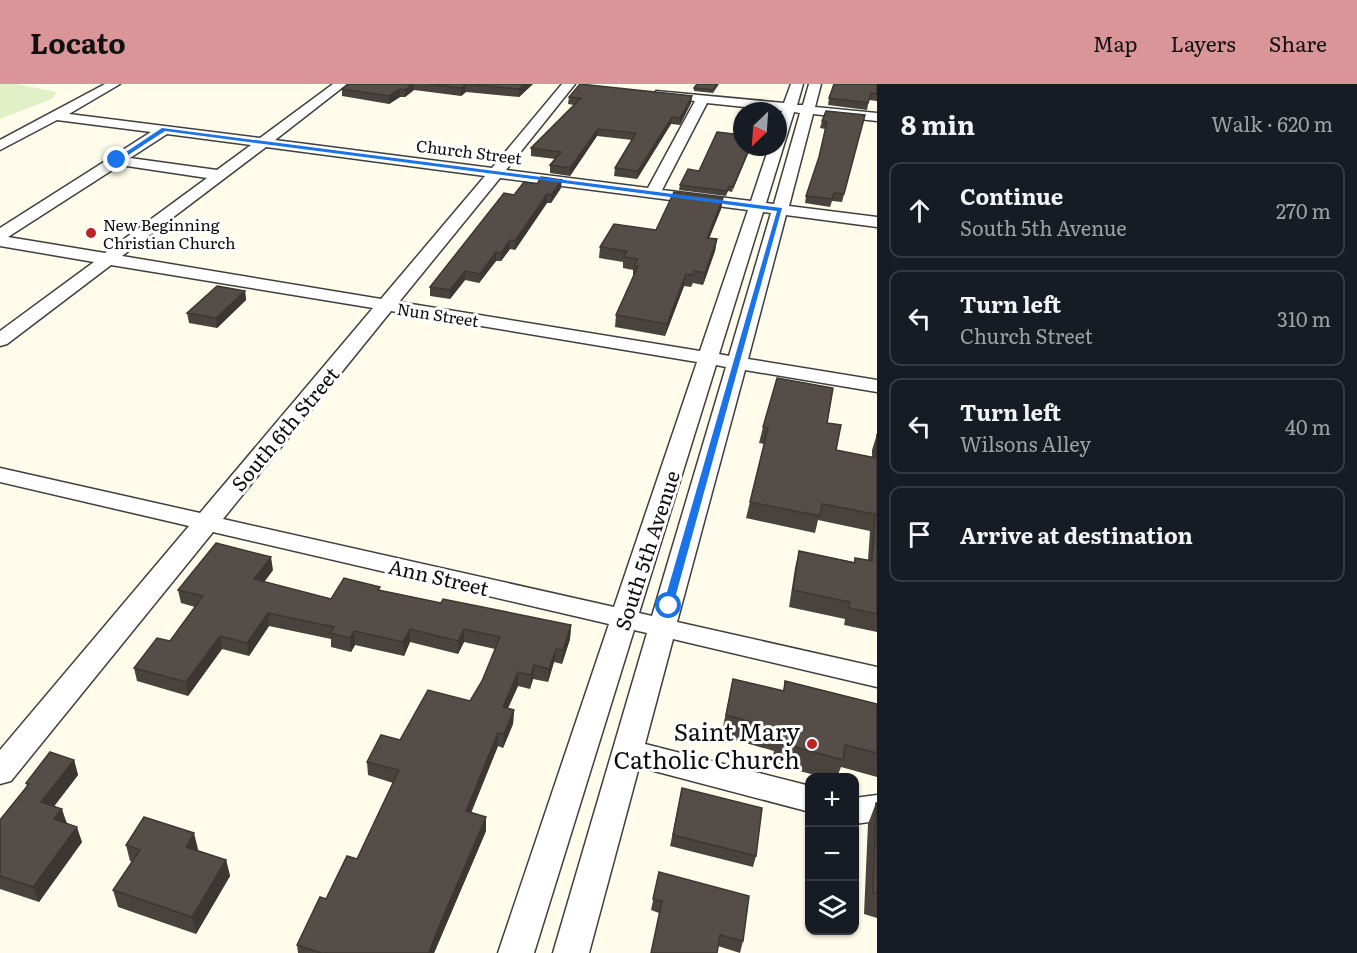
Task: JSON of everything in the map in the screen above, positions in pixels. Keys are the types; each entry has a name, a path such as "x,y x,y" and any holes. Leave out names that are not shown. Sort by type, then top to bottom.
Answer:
{"street":[{"path":"0,146 114,84"},
{"path":"0,340 341,84"},
{"name":"South 6th Street","path":"0,772 571,84"},
{"name":"South 5th Avenue","path":"571,953 737,363 797,84"},
{"name":"South 5th Avenue","path":"790,113 815,84"},
{"path":"647,92 733,102"},
{"path":"653,193 703,98"},
{"path":"728,101 725,112 733,113"},
{"path":"790,113 877,117"},
{"name":"Church Street","path":"56,116 877,222"},
{"path":"0,235 164,130"},
{"name":"South 5th Avenue","path":"516,953 708,358 769,208 776,156"},
{"path":"117,160 219,176"},
{"name":"Nun Street","path":"0,241 877,386"},
{"name":"Ann Street","path":"0,475 877,677"},
{"path":"628,752 805,798"},
{"path":"859,810 877,808"}],"green space":[{"path":"0,84 16,84 57,92 52,99 0,119"}],"building":[{"path":"348,84 412,84 405,90 400,89 389,96 342,89"},
{"path":"428,84 466,84 461,88"},
{"path":"466,84 525,84 519,89"},
{"path":"580,84 692,96 680,118 672,117 638,171 615,168 636,133 598,129 570,168 550,165 561,152 531,148 581,98 569,97"},
{"path":"697,84 717,84 713,90 694,88"},
{"path":"834,84 877,84 877,94 871,93 868,103 829,98"},
{"path":"826,111 865,115 844,194 834,193 832,199 806,196 819,157 827,122 822,121"},
{"path":"717,132 733,134 733,156 746,156 733,187 729,186 727,191 680,185 688,169 699,171"},
{"path":"541,177 562,180 551,195 547,194 515,241 510,240 501,253 496,252 480,274 465,271 450,290 430,287 504,193 514,195 524,182 537,184"},
{"path":"674,192 723,198 707,238 717,239 705,273 694,271 693,275 686,274 667,324 616,315 638,266 634,266 638,259 624,257 627,251 600,247 614,224 656,230"},
{"path":"217,286 245,291 216,318 187,313"},
{"path":"777,378 833,388 827,423 841,425 836,450 876,458 877,434 877,614 849,608 850,602 793,590 799,551 855,563 855,558 872,561 875,514 822,504 820,516 750,502 768,428 763,427"},
{"path":"216,543 271,557 254,579 331,599 344,578 380,587 378,590 441,603 443,599 571,625 563,650 556,649 549,669 534,665 531,675 518,672 503,707 514,710 504,734 498,733 466,811 486,817 429,953 321,953 297,945 320,897 326,899 347,856 357,859 399,770 367,762 381,735 400,740 428,690 470,701 482,681 500,637 464,629 458,641 410,629 403,642 354,631 350,638 330,633 334,627 268,613 247,643 220,636 186,682 134,668 157,638 170,641 203,596 178,590"},
{"path":"733,679 784,691 785,681 877,704 877,753 845,745 843,760 777,742 780,730 726,715"},
{"path":"50,752 74,760 41,802 62,809 54,819 77,827 33,887 0,876 0,820 29,784 26,783"},
{"path":"682,788 762,808 756,856 673,835"},
{"path":"877,803 877,894 873,892"},
{"path":"144,817 194,833 186,847 226,860 192,917 113,890 140,850 126,845"},
{"path":"659,872 749,896 743,941 720,935 717,953 651,953 662,901 653,899"}],"place":[{"name":"New Beginning Christian Church","path":"91,233"},
{"name":"Saint Mary Catholic Church","path":"812,744"}],"route":[{"path":"117,160 164,130 780,210 669,606"}]}
